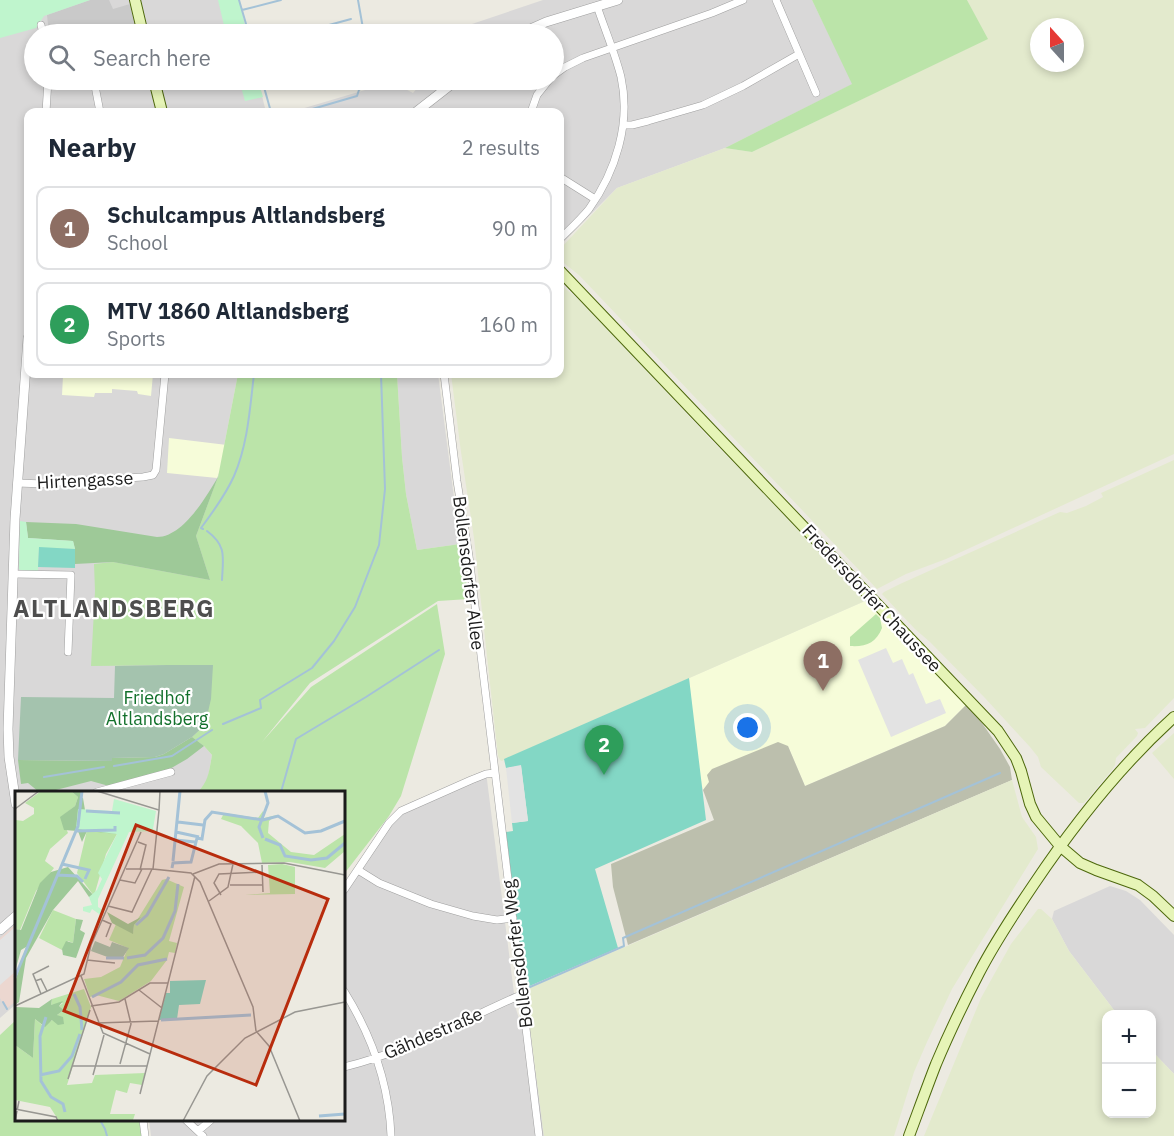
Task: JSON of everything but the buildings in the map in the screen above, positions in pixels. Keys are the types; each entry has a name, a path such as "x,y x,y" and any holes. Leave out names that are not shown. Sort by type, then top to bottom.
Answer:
{"main road":[{"path":"135,0 141,24"},
{"path":"156,90 161,108"},
{"name":"Fredersdorfer Chaussee","path":"564,275 995,728 1016,758 1036,817 1060,846 1080,863 1138,885 1174,916"},
{"path":"909,1136 937,1063 980,972 1019,906 1086,811 1154,735 1174,717"}],"street":[{"path":"543,24 618,0"},
{"path":"564,68 573,62 611,47 698,18 743,0"},
{"path":"776,0 816,93"},
{"path":"564,234 581,218 605,181 616,157 624,124 621,81 597,6"},
{"path":"624,124 632,125 703,105 743,86 799,54"},
{"path":"46,108 47,90"},
{"path":"96,90 99,108"},
{"path":"421,108 444,90"},
{"path":"532,108 540,90"},
{"path":"564,180 595,199"},
{"path":"15,798 8,743 15,521 25,378"},
{"name":"Hirtengasse","path":"17,483 45,484 153,475 156,470 165,378"},
{"name":"Bollensdorfer Allee","path":"444,378 469,556 494,773"},
{"path":"14,574 71,575 68,652"},
{"path":"101,791 171,772"},
{"path":"345,889 389,823 400,811 471,780 494,773"},
{"name":"Bollensdorfer Weg","path":"494,773 539,1136"},
{"path":"358,870 379,882 431,904 497,920 513,918"},
{"path":"0,930 15,917"},
{"path":"345,993 362,1021 377,1057 386,1088 391,1136"},
{"name":"Gähdestraße","path":"345,1067 377,1057 521,995"},
{"path":"143,1121 145,1136"},
{"path":"188,1121 201,1134 210,1121"}],"shaded area":[{"path":"0,0 239,0 245,24 24,24 24,90 260,90 265,108 24,108 24,378 237,378 218,477 204,746 212,755 208,777 199,791 15,791 15,1005 0,1018"},
{"path":"0,0 90,0 44,16 39,24 24,24 24,31 0,38"},
{"path":"90,0 109,0 113,9 130,4 135,24 48,24 47,15"},
{"path":"218,0 239,0 245,24 224,24"},
{"path":"543,0 812,0 853,84 725,148 617,188 564,241 564,108 304,108 365,90 407,90 413,93 416,90 564,90 564,24 472,24"},
{"path":"967,0 1174,0 1174,454 877,589 579,275 564,263 564,245 617,188 725,148 752,152 987,39"},
{"path":"242,90 261,90 263,97 245,101"},
{"path":"564,287 614,335 865,601 502,761 498,756 474,538 452,378 564,378"},
{"path":"63,378 153,378 151,396 138,394 137,391 112,389 112,393 95,393 94,397 62,395"},
{"path":"397,378 439,378 460,544 417,550 406,494"},
{"path":"169,438 227,445 225,458 217,478 167,473"},
{"path":"1174,460 1174,698 1145,728 1135,729 1137,736 1116,758 1112,770 1084,803 1079,803 1041,767 1038,757 1030,747 985,698 882,594 1060,512 1067,513 1086,506 1103,497 1101,493"},
{"path":"20,521 26,522 28,538 73,541 75,549 39,548 38,572 22,571 19,569"},
{"path":"39,547 75,549 75,568 38,567"},
{"path":"865,601 968,703 945,726 805,786 788,746 709,782 703,790 698,767 689,678"},
{"path":"886,648 893,663 902,659 909,675 913,673 926,704 940,699 946,713 891,737 858,660"},
{"path":"689,678 706,820 595,869 618,948 525,988 506,832 513,831 512,823 528,821 521,766 506,768 504,759"},
{"path":"968,703 1000,749 1010,767 1012,780 628,945 613,887 611,864 714,820 703,790 709,782 707,775 712,769 778,742 788,746 805,786 945,726"},
{"path":"1174,733 1174,779 1152,753"},
{"path":"521,765 528,821 512,823 506,768"},
{"path":"486,772 516,1009 537,1076 544,1136 151,1136 149,1121 345,1121 345,886 390,818 411,802"},
{"path":"1012,780 1022,817 1036,837 1038,849 952,989 914,1072 894,1136 544,1136 525,990"},
{"path":"1110,886 1126,891 1140,900 1174,935 1174,1074 1156,1055 1156,1010 1114,1010 1069,951 1052,919 1054,911"},
{"path":"1038,909 1052,919 1069,951 1114,1010 1102,1010 1102,1118 1156,1118 1156,1055 1174,1074 1174,1136 924,1136 981,998 1011,944"},
{"path":"15,925 15,1002 6,1009 0,998 0,938"},
{"path":"15,927 15,972 0,985 0,940"}],"green space":[{"path":"812,0 967,0 988,39 752,152 725,148 852,84"},
{"path":"237,378 397,378 406,494 417,550 460,544 469,599 438,601 310,683 262,742 311,687 437,604 445,654 401,796 389,816 345,873 345,791 199,791 209,771 212,755 192,737 205,725 190,665 91,666 94,564 113,562 210,580 196,536 218,477"},
{"path":"218,477 196,536 210,580 113,562 75,564 73,541 28,538 26,522 76,524 157,537 167,535 185,523 193,514"},
{"path":"876,614 880,618 882,628 877,637 866,645 850,646 850,637"},
{"name":"Friedhof Altlandsberg","path":"213,665 211,699 205,725 192,737 155,757 112,758 112,761 18,760 21,697 114,698 115,666"},
{"path":"192,737 204,746 168,770 109,786 91,781 52,791 38,791 28,783 21,784 18,760 111,761 112,758 155,757"},
{"path":"15,1021 15,1121 140,1121 143,1136 0,1136 0,1035"}],"waterway":[{"path":"239,0 246,24"},
{"path":"242,10 281,0"},
{"path":"358,0 362,24"},
{"path":"333,24 351,19"},
{"path":"265,90 270,108"},
{"path":"316,108 357,96 359,90"},
{"path":"203,529 201,528 227,489 239,464 248,425 254,378"},
{"path":"223,724 261,708 260,700 312,668 334,641 355,607 379,545 385,489 381,378"},
{"path":"207,531 221,547 222,580"},
{"path":"281,791 296,739 439,650"},
{"path":"114,766 172,756 212,730"},
{"path":"44,777 104,767"},
{"path":"530,987 624,946 623,938 1000,773"},
{"path":"3,1002 7,1009"},
{"path":"101,1121 107,1136"}],"place":[{"name":"Schulcampus Altlandsberg","path":"823,691"},
{"name":"MTV 1860 Altlandsberg","path":"604,775"}],"district":[{"name":"ALTLANDSBERG","path":"114,608"}]}
